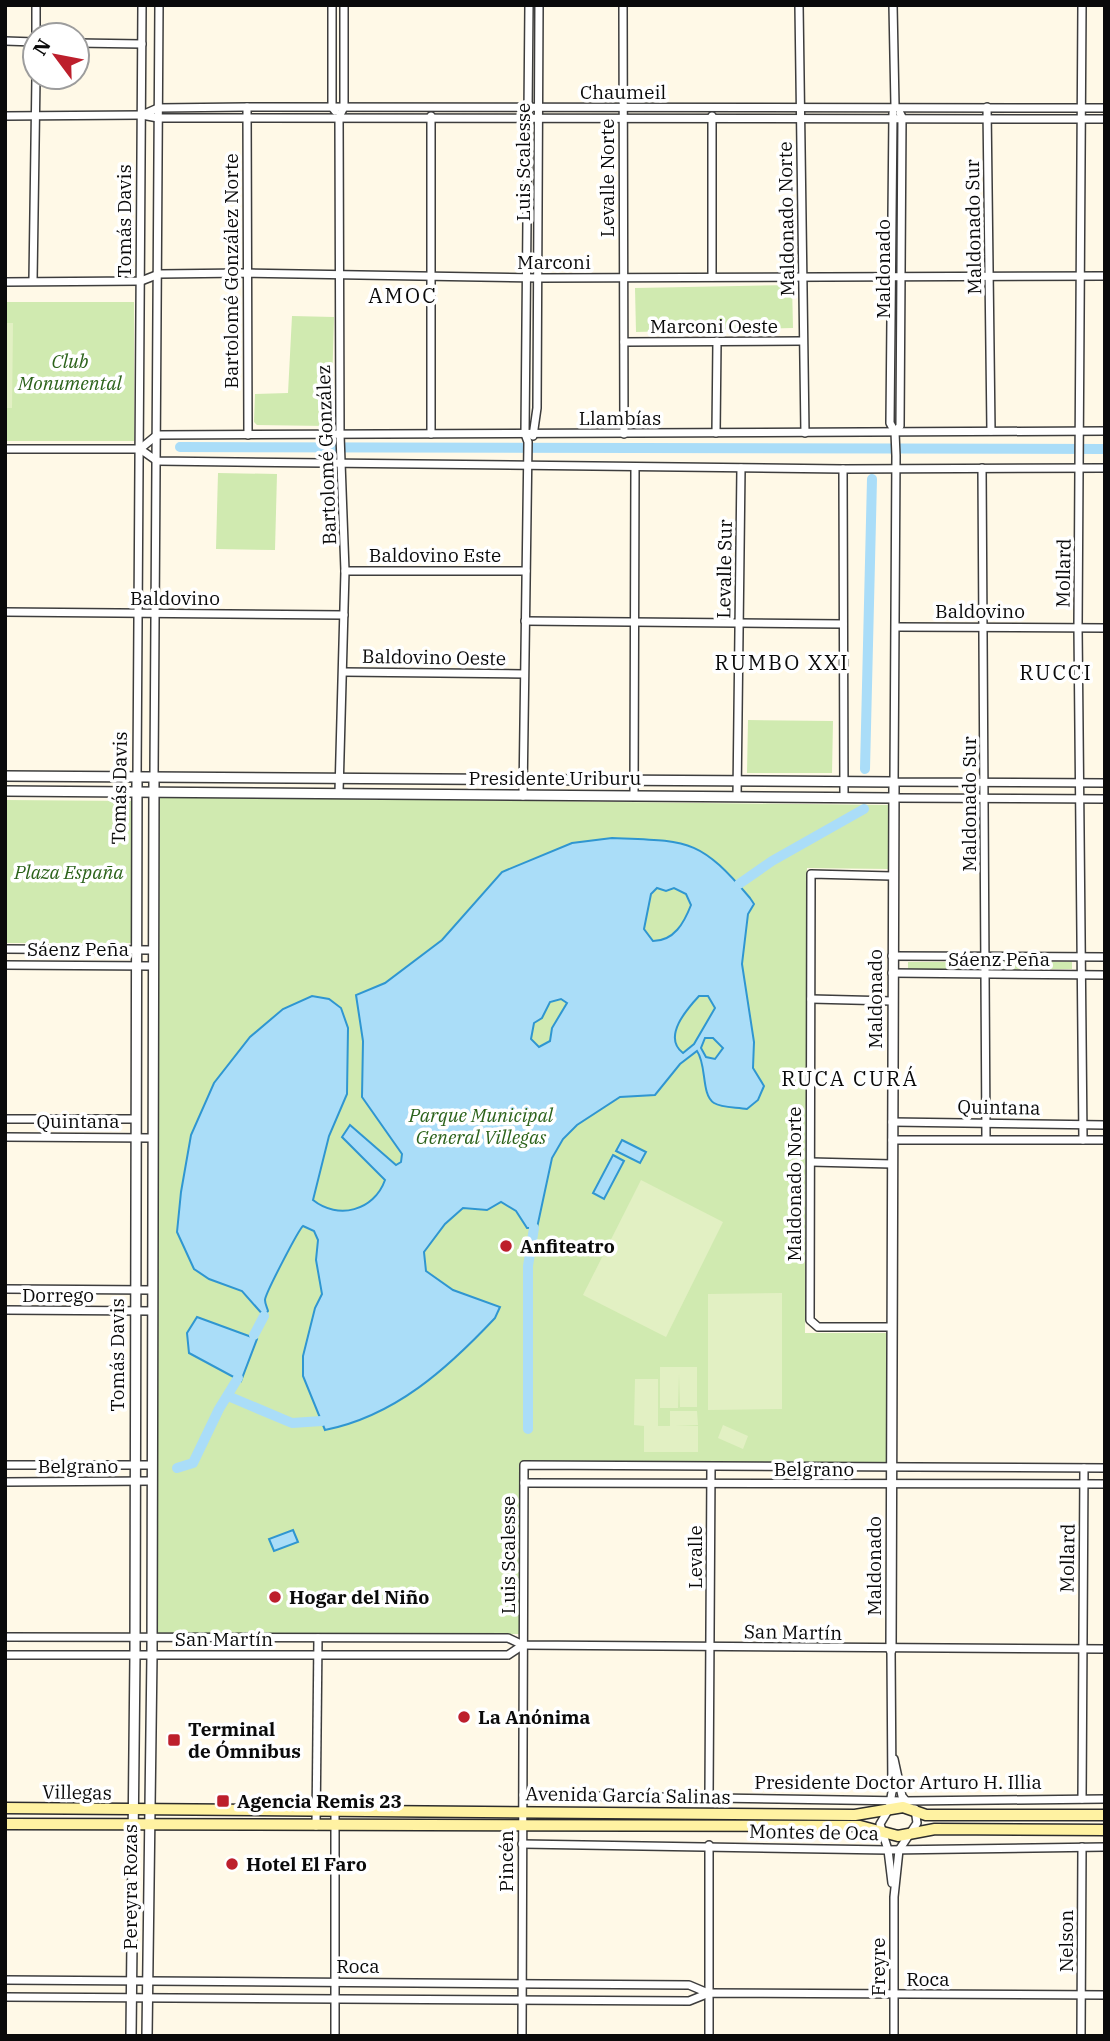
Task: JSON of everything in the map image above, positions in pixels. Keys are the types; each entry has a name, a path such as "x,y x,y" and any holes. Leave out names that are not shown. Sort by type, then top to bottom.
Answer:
{"main road":[{"name":"Avenida García Salinas","path":"148,1811 523,1811 855,1815 890,1805 903,1807 917,1814 1105,1815"},
{"name":"Villegas","path":"5,1808 148,1811"},
{"name":"Villegas","path":"5,1824 148,1826"},
{"name":"Avenida García Salinas","path":"148,1826 860,1826 898,1836 935,1829 1105,1830"}],"street":[{"name":"Tomás Davis","path":"135,1655 134,950 140,613 142,5"},
{"name":"Tomás Davis","path":"152,1655 151,950 157,613 159,5"},
{"path":"332,5 332,107 339,117"},
{"name":"Bartolomé González","path":"339,792 345,571 338,274 339,117 344,107 344,5"},
{"name":"Luis Scalesse","path":"523,796 529,5"},
{"name":"Luis Scalesse","path":"535,434 539,278 539,5"},
{"name":"Levalle Norte","path":"622,5 624,434"},
{"name":"Maldonado Norte","path":"799,5 804,433"},
{"name":"Maldonado","path":"891,1650 892,876 897,627 896,441 890,424 891,117 895,106 893,5"},
{"name":"Mollard","path":"1082,5 1078,627 1083,1140"},
{"path":"91,43 142,44"},
{"path":"33,282 36,91"},
{"path":"895,106 902,117"},
{"name":"Chaumeil","path":"142,114 158,108 247,107 1105,108"},
{"name":"Bartolomé González Norte","path":"247,107 248,435"},
{"name":"Maldonado Sur","path":"987,107 992,431"},
{"path":"431,108 431,434"},
{"path":"712,108 712,277"},
{"name":"Chaumeil","path":"5,116 142,114 158,118 1105,119"},
{"name":"Maldonado","path":"895,432 900,426 902,117"},
{"name":"Marconi","path":"5,282 141,281 159,274 246,273 527,278 1105,276"},
{"path":"716,433 717,341"},
{"name":"Marconi Oeste","path":"624,342 803,341"},
{"name":"Llambías","path":"535,434 1105,431"},
{"path":"140,449 158,435 340,439 431,434 527,438 535,434"},
{"path":"5,449 140,449 158,461 342,465 1105,468"},
{"path":"634,796 635,467"},
{"name":"Levalle Sur","path":"737,797 741,467"},
{"name":"Maldonado Sur","path":"982,468 986,1139"},
{"path":"843,469 844,798"},
{"name":"Baldovino Este","path":"345,571 526,571"},
{"name":"Baldovino","path":"5,612 344,615"},
{"path":"525,621 843,624"},
{"name":"Baldovino","path":"897,627 1105,628"},
{"name":"Baldovino Oeste","path":"343,672 524,674"},
{"name":"Presidente Uriburu","path":"5,776 1105,783"},
{"name":"Presidente Uriburu","path":"5,791 1105,799"},
{"name":"Maldonado Norte","path":"892,876 811,874 813,1325 892,1327"},
{"name":"Sáenz Peña","path":"5,949 151,950"},
{"name":"Sáenz Peña","path":"892,956 1105,957"},
{"name":"Sáenz Peña","path":"5,965 151,966"},
{"name":"Sáenz Peña","path":"892,974 1105,975"},
{"path":"811,999 892,1001"},
{"name":"Quintana","path":"5,1119 135,1119"},
{"name":"Quintana","path":"892,1122 1105,1125"},
{"name":"Quintana","path":"5,1137 152,1138"},
{"name":"Quintana","path":"892,1140 1105,1140"},
{"path":"811,1162 892,1164"},
{"name":"Dorrego","path":"5,1289 152,1290"},
{"name":"Dorrego","path":"5,1310 152,1311"},
{"name":"Belgrano","path":"5,1465 152,1465"},
{"name":"Luis Scalesse","path":"523,1645 524,1465"},
{"name":"Belgrano","path":"524,1465 1105,1468"},
{"name":"Levalle","path":"709,1796 711,1467"},
{"name":"Mollard","path":"1082,1649 1084,1468"},
{"name":"Belgrano","path":"5,1482 152,1481"},
{"name":"Belgrano","path":"524,1483 1105,1484"},
{"name":"San Martín","path":"5,1637 508,1638 523,1645 891,1650 1105,1649"},
{"path":"316,1826 318,1637"},
{"name":"San Martín","path":"5,1655 508,1655 523,1645"},
{"name":"Pincén","path":"522,2036 523,1645"},
{"path":"1082,1649 1082,1799"},
{"path":"881,1831 881,1820 890,1805 894,1759 891,1650"},
{"name":"Pereyra Rozas","path":"131,2036 131,1811 135,1655"},
{"name":"Pereyra Rozas","path":"147,2036 152,1655"},
{"path":"894,1759 902,1796 917,1814"},
{"name":"Presidente Doctor Arturo H. Illia","path":"523,1795 709,1796 890,1805 905,1801 1105,1799"},
{"path":"335,1810 335,2036"},
{"name":"Freyre","path":"894,2036 894,1898 899,1850 917,1823 917,1814"},
{"name":"Freyre","path":"881,1831 888,1850 894,1898"},
{"name":"Montes de Oca","path":"522,1844 888,1850 1105,1847"},
{"path":"709,1845 709,2036"},
{"name":"Nelson","path":"1082,1847 1082,2036"},
{"name":"Roca","path":"5,1980 689,1984 709,1993"},
{"name":"Roca","path":"5,1997 689,2001 709,1993 1105,1995"}],"green space":[{"path":"792,285 793,328 636,332 635,288"},
{"name":"Club Monumental","path":"5,302 134,302 134,441 5,441"},
{"path":"292,316 334,317 331,423 325,426 257,425 254,422 255,394 288,393"},
{"path":"5,323 13,323 12,408 5,408"},
{"path":"218,473 277,474 275,550 216,549"},
{"path":"748,720 833,721 832,773 747,773"},
{"name":"Parque Municipal General Villegas","path":"157,797 888,805 888,869 807,868 805,1333 888,1333 887,1464 521,1462 520,1634 156,1634"},
{"name":"Plaza España","path":"5,800 133,801 132,943 5,943"},
{"path":"991,961 1072,962 1072,969 991,969"},
{"path":"908,962 974,962 974,969 908,969"},
{"path":"641,1180 723,1222 666,1337 583,1295"},
{"path":"782,1293 782,1409 708,1410 708,1294"},
{"path":"660,1367 697,1367 697,1407 680,1407 679,1374 678,1408 660,1408"},
{"path":"635,1379 658,1379 658,1426 670,1426 670,1411 697,1411 698,1425 675,1425 698,1426 698,1452 644,1452 644,1426 634,1425"},
{"path":"723,1425 748,1436 743,1449 718,1438"}],"water":[{"path":"612,838 676,842 704,853 733,878 750,898 754,904 748,914 742,964 754,1042 753,1068 764,1086 758,1100 747,1109 717,1105 707,1093 697,1051 680,1064 655,1095 620,1097 577,1125 563,1139 552,1158 537,1228 527,1228 516,1211 501,1202 487,1210 463,1208 445,1224 424,1252 426,1271 453,1290 500,1307 495,1318 439,1372 397,1402 374,1414 325,1430 303,1376 303,1356 315,1308 322,1294 316,1260 318,1240 314,1231 303,1226 295,1238 266,1295 268,1311 264,1316 242,1291 209,1279 194,1269 177,1232 191,1135 214,1083 250,1037 283,1009 312,996 329,999 341,1008 348,1028 347,1094 329,1136 313,1200 333,1210 344,1211 364,1205 373,1199 385,1180 342,1137 350,1125 396,1165 401,1162 402,1154 362,1097 363,1041 356,995 385,983 442,940 502,872 572,843","holes":["657,888 666,891 674,888 686,894 691,905 677,930 667,938 653,941 644,929 651,894","699,996 708,996 715,1008 694,1044 683,1053 675,1039 683,1016","561,999 567,1003 552,1028 550,1041 539,1047 531,1039 534,1023 542,1018 550,1002","705,1038 713,1038 723,1048 715,1059 706,1057 701,1048"]},
{"path":"622,1140 646,1152 640,1163 616,1151"},
{"path":"613,1155 624,1161 604,1199 593,1193"},
{"path":"197,1317 257,1339 241,1381 189,1353 187,1333"},
{"path":"293,1530 298,1542 274,1551 269,1539"}],"waterway":[{"path":"180,447 1105,449"},
{"path":"865,769 872,479"},
{"path":"739,884 772,861 864,809"},
{"path":"528,1429 528,1266 534,1228"},
{"path":"254,1335 264,1316"},
{"path":"177,1468 193,1463 219,1409 238,1378"},
{"path":"228,1396 292,1423 322,1421"}],"place":[{"name":"Anfiteatro","path":"506,1246"},
{"name":"Hogar del Niño","path":"275,1597"},
{"name":"La Anónima","path":"464,1717"},
{"name":"Terminal de Ómnibus","path":"174,1740"},
{"name":"Agencia Remis 23","path":"223,1801"},
{"name":"Hotel El Faro","path":"232,1864"}],"district":[{"name":"AMOC","path":"403,295"},
{"name":"RUMBO XXI","path":"782,662"},
{"name":"RUCCI","path":"1056,672"},
{"name":"RUCA CURÁ","path":"850,1078"}]}
